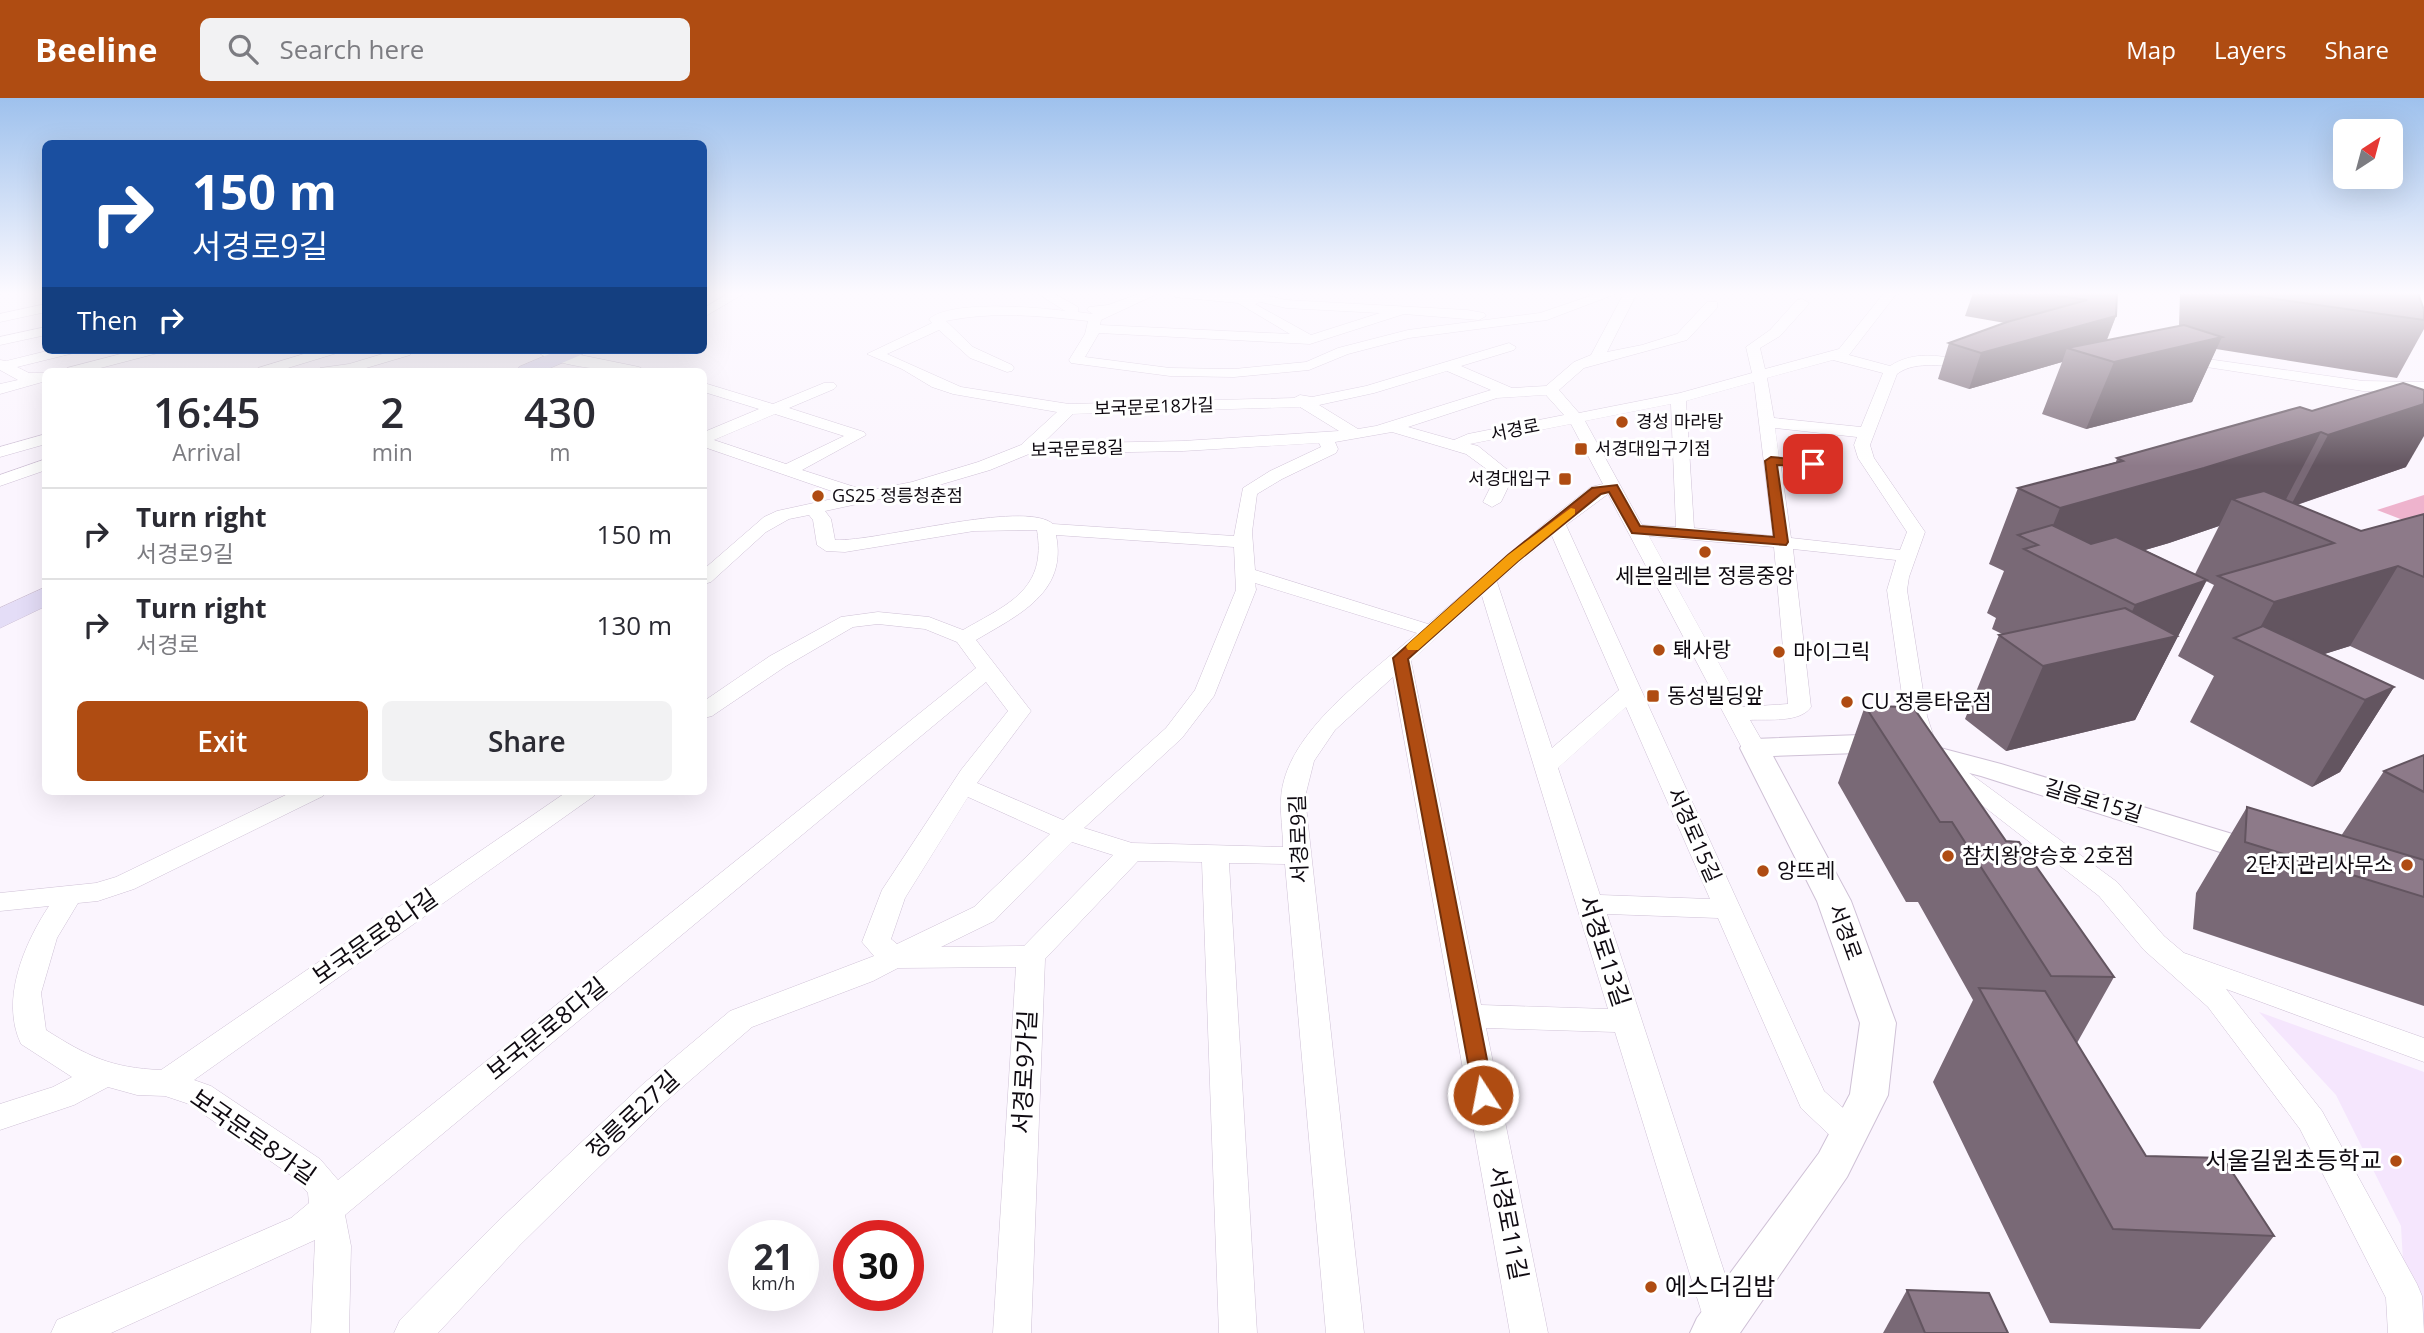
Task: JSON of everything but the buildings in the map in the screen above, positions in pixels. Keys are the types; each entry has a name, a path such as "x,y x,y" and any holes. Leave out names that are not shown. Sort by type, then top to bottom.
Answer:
{"main road":[{"path":"533,368 567,354"},
{"path":"0,619 42,597"}],"street":[{"name":"보국문로18가길","path":"882,351 874,354 907,366 937,384 958,391 1069,410 1304,402 1369,390 1497,351"},
{"path":"966,351 975,357 1007,368"},
{"path":"1081,351 1076,360 1170,372 1240,373 1309,366 1348,351"},
{"path":"1334,351 1339,353"},
{"path":"1597,358 1601,351"},
{"name":"서경로","path":"1636,351 1597,358 1579,365 1550,390 1576,419 1835,901 1878,1023 1869,1096 1833,1165 1718,1327"},
{"path":"1735,713 1794,710 1800,707 1792,611 1754,351"},
{"path":"1576,419 1675,398 1844,351"},
{"path":"5,364 51,354"},
{"path":"84,368 138,354"},
{"path":"273,368 320,354"},
{"path":"287,368 322,354"},
{"path":"350,368 398,354"},
{"path":"573,354 627,368"},
{"path":"588,354 612,354"},
{"path":"1832,355 1892,372"},
{"path":"2164,356 2363,386 2424,387"},
{"path":"1950,362 1918,360 1900,365 1892,372 1862,445 1866,458 1916,532 1897,590 1916,716 1927,753 2108,889 2154,943 2218,999 2311,1119 2404,1296 2407,1333"},
{"path":"5,364 26,378 42,378"},
{"name":"보국문로8길","path":"1448,366 1508,392"},
{"path":"1240,373 1304,402 1355,434"},
{"path":"0,389 42,379"},
{"path":"707,439 829,386"},
{"path":"707,388 858,435 788,470"},
{"name":"보국문로8길","path":"707,575 763,524 783,515 958,474 1027,449 1183,446 1325,438 1392,427 1508,392 1550,390"},
{"path":"1675,398 1679,402 1685,532"},
{"path":"1027,449 1069,410"},
{"name":"서경로","path":"1456,445 1468,439 1576,419"},
{"path":"1766,422 1867,433"},
{"name":"서경로","path":"1392,427 1472,450 1505,475 1492,502"},
{"name":"정릉로27길","path":"413,1333 508,1234 625,1121 741,1019 863,973 984,914 1066,831 1174,733 1206,691 1246,590 1244,542 1249,492 1276,475 1330,449 1325,438"},
{"path":"0,452 42,440"},
{"path":"707,441 867,497"},
{"path":"1771,461 1835,466"},
{"path":"0,481 42,465"},
{"path":"0,498 42,482"},
{"name":"서경로9길","path":"1345,1333 1297,856 1293,797 1302,761 1327,725 1487,581 1597,491 1613,487"},
{"path":"813,508 822,519 826,545 845,546 981,526 1032,522 1045,525 1051,546 1046,576 1038,590 964,638"},
{"name":"서경로15길","path":"1556,523 1812,1099 1849,1133"},
{"path":"1046,529 1244,542"},
{"path":"1636,530 1685,532 1907,556"},
{"path":"1245,573 1430,632"},
{"name":"서경로13길","path":"1487,581 1627,1021 1718,1327"},
{"path":"707,709 778,661 848,621 878,618 929,623 964,638 989,669 1020,711 964,786 892,897 876,942 895,958"},
{"name":"서경로11길","path":"1400,658 1529,1333"},
{"name":"보국문로8다길","path":"70,1333 303,1229 989,669"},
{"path":"1546,766 1631,691"},
{"name":"길음로15길","path":"1754,748 1886,743 1991,770 2290,863"},
{"path":"964,786 1066,831 1131,852 1297,856"},
{"path":"0,902 98,892 125,883 306,795"},
{"name":"보국문로8나길","path":"166,1083 579,795"},
{"path":"1031,956 1131,852"},
{"path":"1215,854 1238,1333"},
{"name":"보국문로8가길","path":"70,895 43,937 26,993 32,1036 77,1066 137,1082 166,1083 201,1095 307,1168 324,1187 333,1246 330,1333"},
{"path":"1590,904 1727,909"},
{"name":"정릉로27길","path":"895,958 1031,956"},
{"name":"서경로9가길","path":"1012,1333 1031,956"},
{"path":"2172,959 2424,1050"},
{"path":"1468,1016 1627,1021"},
{"path":"0,1117 63,1096 105,1074"}],"shaded area":[{"path":"2424,495 2424,528 2377,510"},
{"name":"서울길원초등학교","path":"2259,1012 2424,1072 2424,1333 2407,1333 2401,1226 2336,1095"}],"slow traffic":[{"path":"1413,647 1513,558 1571,512"}],"place":[{"name":"경성 마라탕","path":"1622,422"},
{"name":"서경대입구기점","path":"1581,449"},
{"name":"서경대입구","path":"1565,479"},
{"name":"GS25 정릉청춘점","path":"818,496"},
{"name":"세븐일레븐 정릉중앙","path":"1705,552"},
{"name":"퇘사랑","path":"1659,650"},
{"name":"마이그릭","path":"1779,652"},
{"name":"동성빌딩앞","path":"1653,696"},
{"name":"CU 정릉타운점","path":"1847,702"},
{"name":"참치왕양승호 2호점","path":"1948,856"},
{"name":"2단지관리사무소","path":"2407,865"},
{"name":"앙뜨레","path":"1763,871"},
{"name":"서울길원초등학교","path":"2396,1161"},
{"name":"에스더김밥","path":"1651,1287"}],"route":[{"path":"1483,1095 1400,658 1513,558 1597,491 1613,487 1636,530 1670,530 1782,542 1771,461 1813,464"}]}
